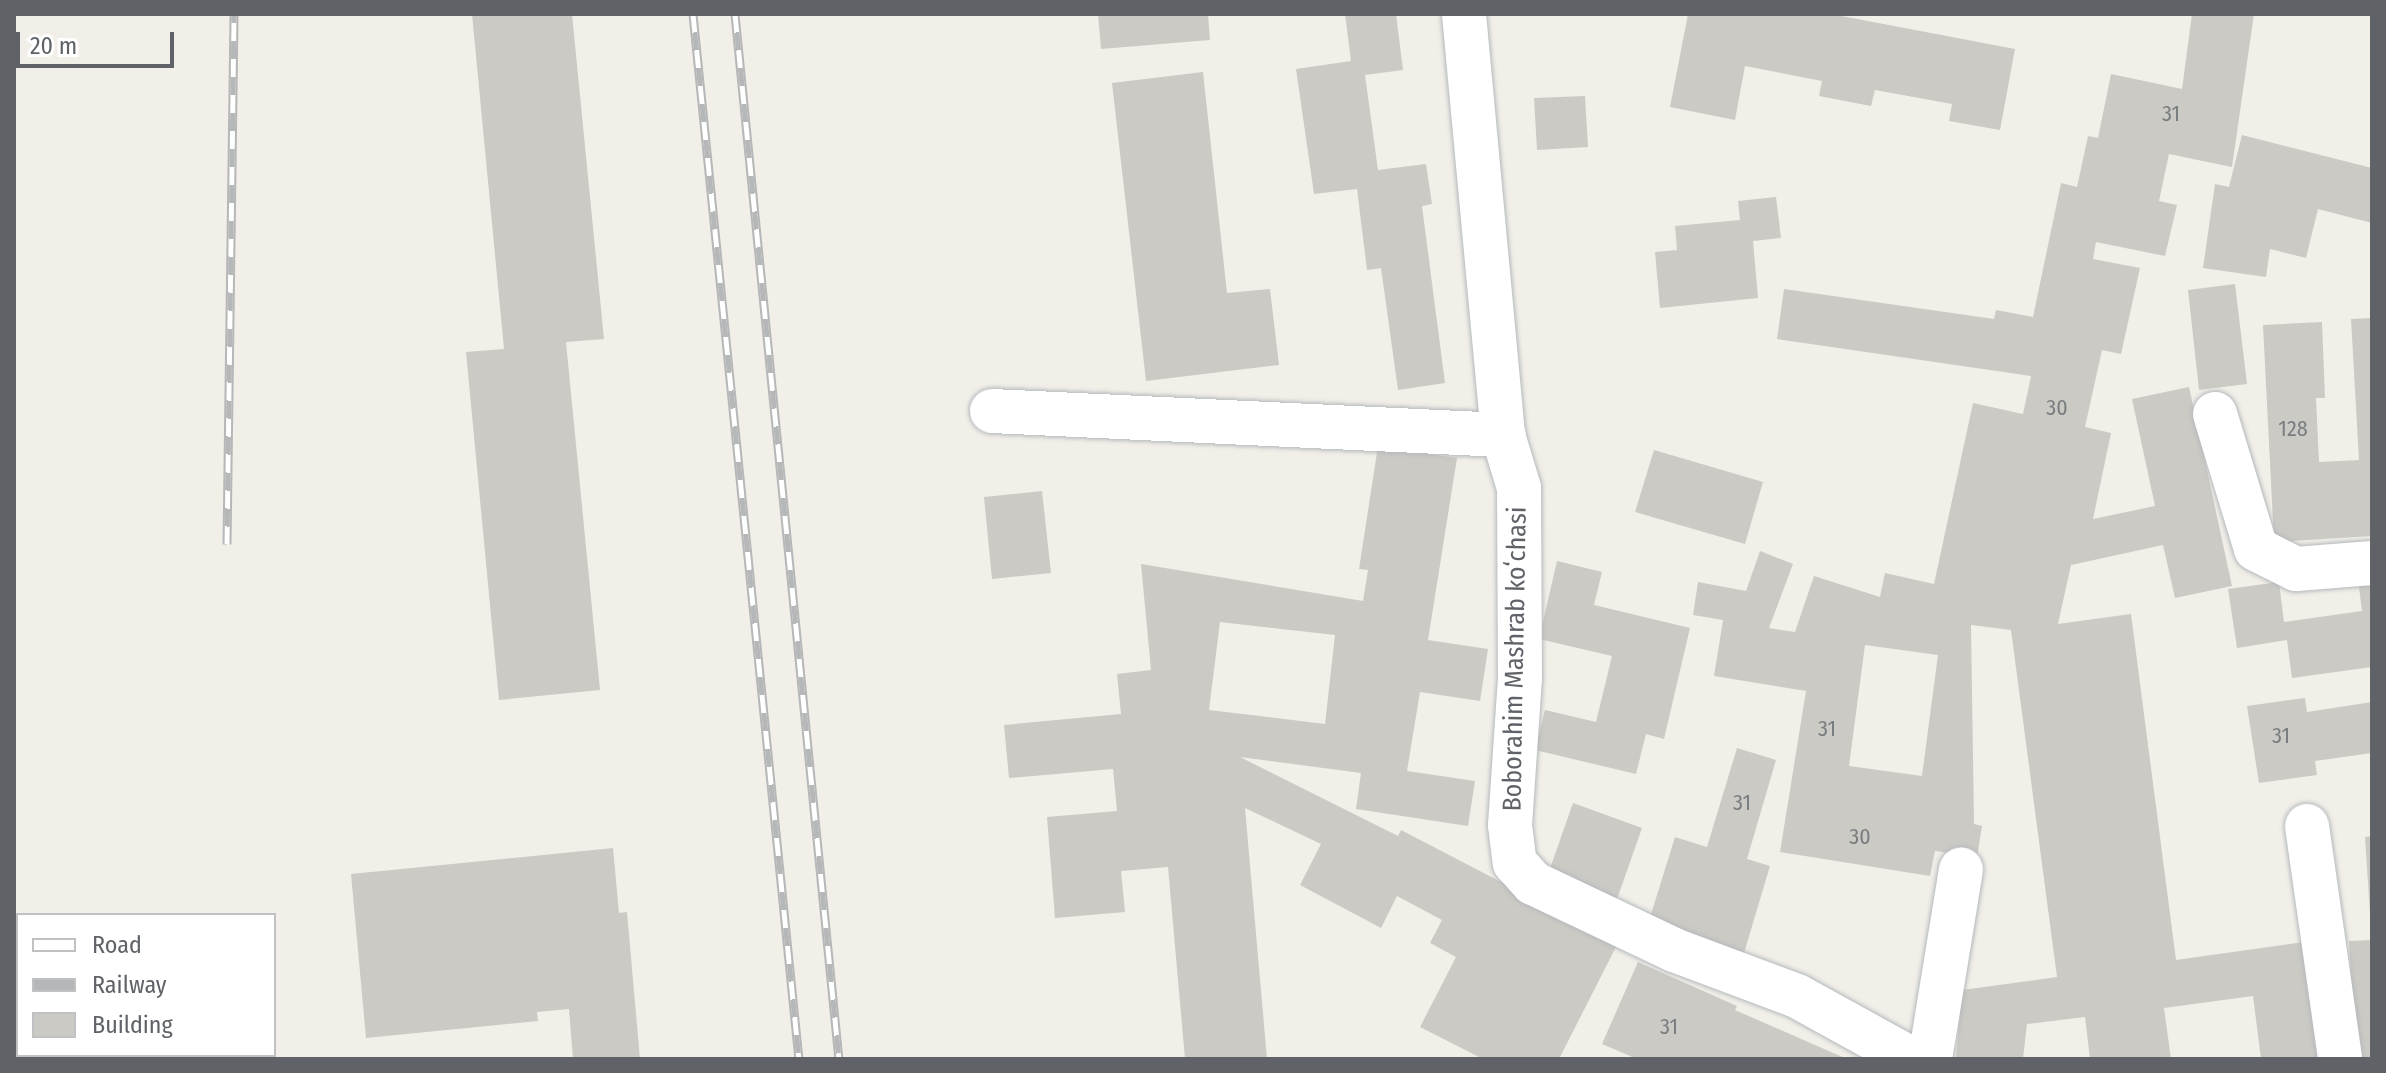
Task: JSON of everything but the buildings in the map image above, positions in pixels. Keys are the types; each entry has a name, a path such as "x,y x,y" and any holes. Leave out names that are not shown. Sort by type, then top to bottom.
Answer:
{"street":[{"name":"Boborahim Mashrab koʻchasi","path":"1464,14 1503,435 1519,488 1520,678 1510,825 1515,863 1533,883 1674,950 1797,996 1911,1059"},
{"path":"992,411 1503,435"},
{"path":"2215,414 2256,549 2296,569 2372,563"},
{"path":"2307,826 2340,1059"},
{"path":"1930,1059 1961,870"}],"railway":[{"path":"227,544 234,14"},
{"path":"693,14 799,1059"},
{"path":"735,14 839,1059"}]}
